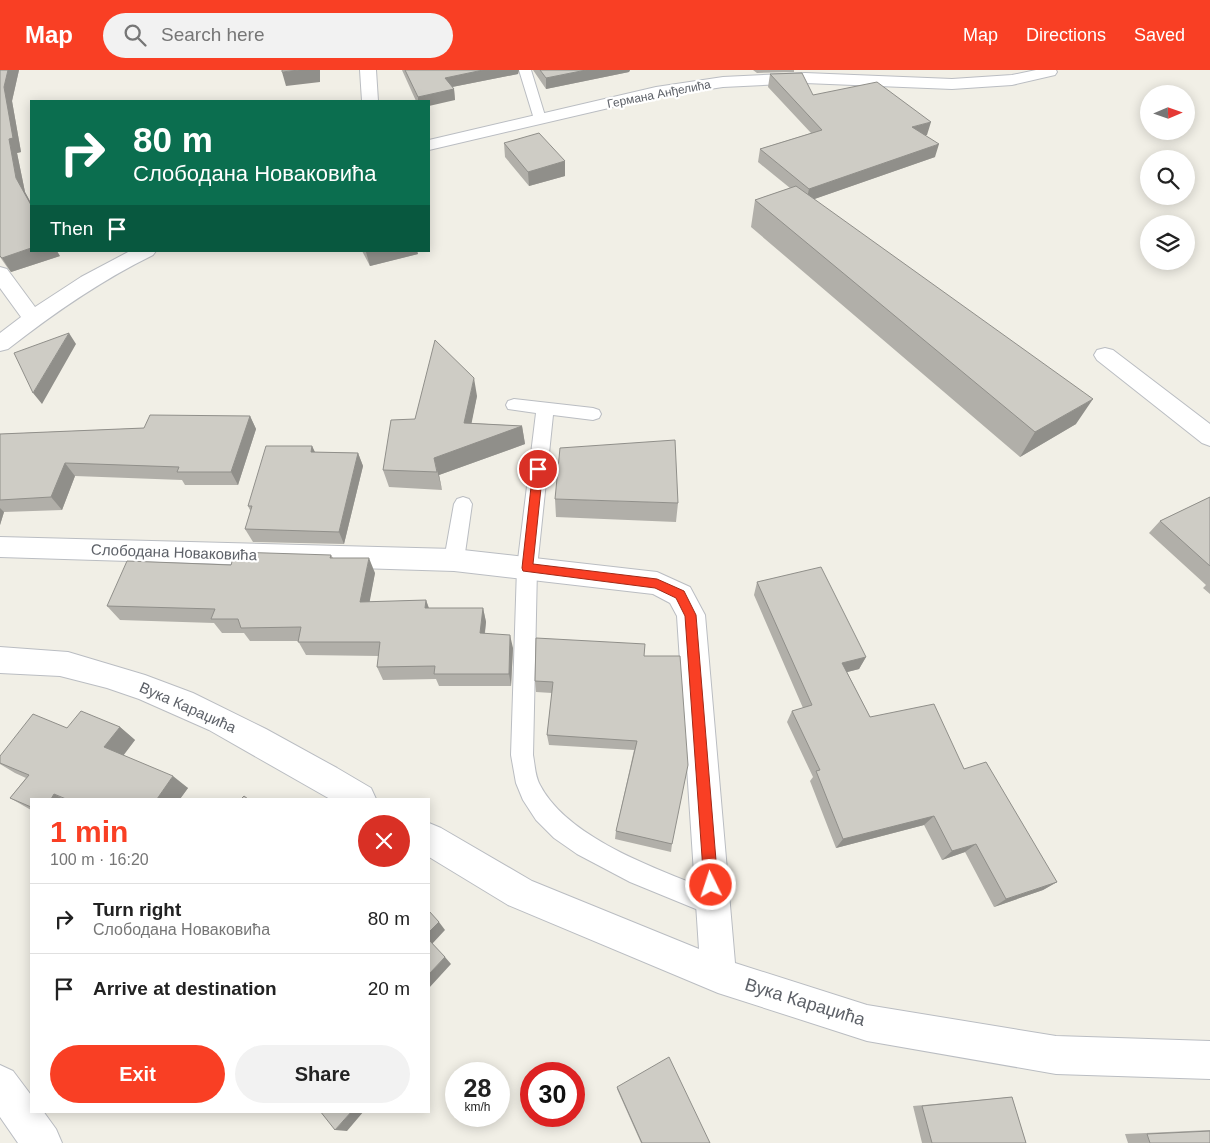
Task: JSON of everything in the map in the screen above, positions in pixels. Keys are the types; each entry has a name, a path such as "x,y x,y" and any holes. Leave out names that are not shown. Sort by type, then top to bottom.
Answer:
{"street":[{"path":"368,70 370,100"},
{"name":"Германа Анђелића","path":"430,145 656,92 723,82 805,78 952,84 1012,80 1049,72"},
{"path":"0,344 84,284 119,263 144,252"},
{"path":"0,273 33,319"},
{"path":"1105,355 1210,437"},
{"name":"Слободана Новаковића","path":"0,547 454,560 657,584 680,594 691,615 718,975"},
{"name":"Вука Караџића","path":"0,660 67,665 144,687 236,728 358,798"},
{"name":"Вука Караџића","path":"430,841 520,894 718,975 867,1022 1056,1055 1210,1060"},
{"path":"0,1084 42,1143"}],"lane":[{"path":"525,70 540,119"},
{"path":"514,405 593,414"},
{"path":"545,410 527,568 522,755 531,793 542,810 560,827 608,859 713,904"},
{"path":"454,560 463,504"}],"building":[{"path":"0,70 8,70 4,87 13,138 9,139 16,178 30,203 30,248 2,258 0,256"},
{"path":"282,70 299,70 282,72"},
{"path":"405,70 483,70 445,78 454,89 418,97"},
{"path":"540,70 586,70 546,78"},
{"path":"802,73 813,95 877,82 931,122 912,127 939,144 809,189 760,149 822,130 770,74"},
{"path":"539,133 565,161 528,172 504,143"},
{"path":"796,186 1093,399 1035,432 755,200"},
{"path":"69,333 33,393 14,353"},
{"path":"435,340 474,378 464,423 522,426 434,458 437,472 383,470 391,420 415,419"},
{"path":"150,415 250,416 231,472 177,472 179,467 65,463 51,497 0,500 0,434 144,428"},
{"path":"675,440 678,503 555,499 560,448"},
{"path":"266,446 312,446 311,452 358,453 339,532 245,529 252,506 248,506"},
{"path":"1210,497 1210,566 1160,521"},
{"path":"235,552 331,555 330,558 369,558 360,602 426,600 425,608 483,608 480,633 510,635 509,674 434,674 435,666 377,667 380,642 298,642 301,627 241,628 238,619 211,619 215,609 107,606 127,561 231,565"},
{"path":"821,567 866,657 842,663 870,717 934,704 964,769 986,762 1057,882 1006,899 976,844 952,851 934,816 843,839 816,771 820,770 792,711 812,705 757,582"},
{"path":"536,638 645,644 644,656 680,656 688,765 672,844 616,831 637,741 547,735 553,682 535,681"},
{"path":"81,711 120,727 104,747 173,776 158,798 64,798 54,794 52,798 30,798 30,807 10,798 29,775 0,763 0,756 33,714 67,728"},
{"path":"430,912 439,922 430,931"},
{"path":"430,941 445,957 430,973"},
{"path":"669,1057 710,1143 642,1143 617,1087"},
{"path":"1012,1097 1026,1143 932,1143 922,1106"},
{"path":"322,1113 350,1113 335,1130"},
{"path":"1210,1131 1210,1143 1150,1143 1147,1134"}],"route":[{"path":"538,469 527,568 657,584 680,594 691,615 711,885"}]}
